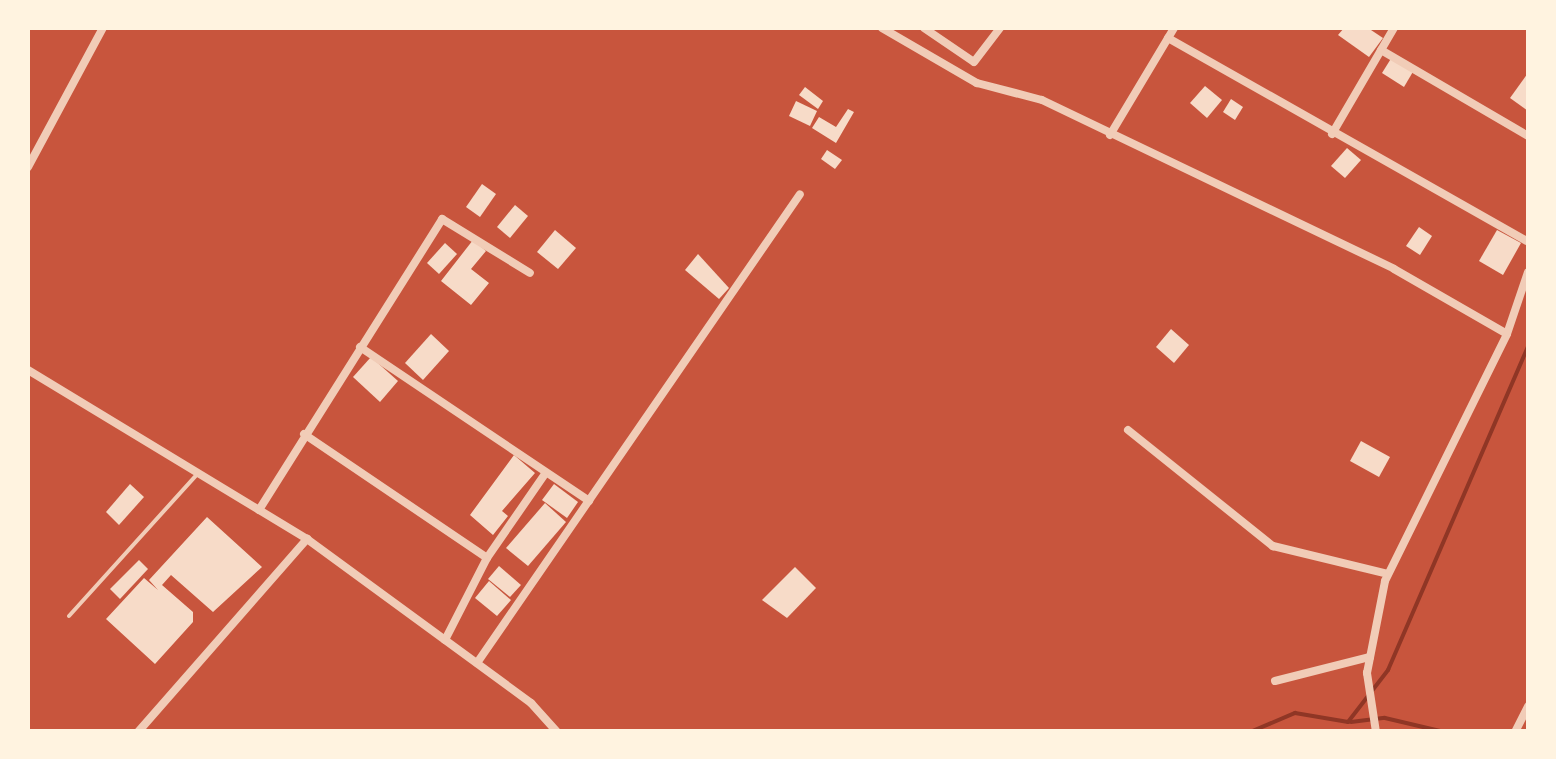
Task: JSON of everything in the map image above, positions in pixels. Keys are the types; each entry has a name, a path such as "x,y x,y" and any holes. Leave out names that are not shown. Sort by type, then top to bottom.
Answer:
{"street":[{"path":"28,167 102,28"},
{"path":"882,28 977,84 1042,100 1394,269 1507,334"},
{"path":"924,28 974,62 1000,28"},
{"path":"1110,135 1174,28"},
{"path":"1332,134 1394,28"},
{"path":"1168,38 1528,242"},
{"path":"1381,50 1528,136"},
{"path":"477,664 800,194"},
{"path":"259,510 442,219 530,273"},
{"path":"1376,732 1367,673 1388,574 1507,334 1528,272"},
{"path":"360,347 588,501"},
{"path":"28,370 307,539 531,703 557,732"},
{"path":"1128,430 1272,546 1388,574"},
{"path":"304,434 487,558"},
{"path":"445,640 487,558 545,474"},
{"path":"138,732 307,539"},
{"path":"1275,681 1370,658"},
{"path":"1515,732 1528,706"}],"lane":[{"path":"70,616 198,473"}],"building":[{"path":"1344,28 1368,28 1383,38 1369,57 1338,35"},
{"path":"1392,57 1414,70 1404,87 1382,73"},
{"path":"1528,73 1528,111 1510,98"},
{"path":"1205,86 1222,100 1207,118 1190,103"},
{"path":"805,87 823,101 818,109 799,95"},
{"path":"1231,99 1243,107 1235,120 1223,112"},
{"path":"796,101 817,111 810,126 789,116"},
{"path":"848,109 854,112 836,143 812,128 819,117 836,127"},
{"path":"1347,148 1361,160 1345,178 1331,166"},
{"path":"827,150 842,160 835,169 821,159"},
{"path":"482,184 496,194 480,217 466,207"},
{"path":"515,205 528,216 510,238 497,227"},
{"path":"1419,227 1432,236 1420,255 1406,246"},
{"path":"555,230 576,248 558,269 537,252"},
{"path":"1497,230 1521,243 1503,275 1479,261"},
{"path":"473,240 486,251 471,269 489,283 471,305 441,281"},
{"path":"445,243 457,254 439,274 427,263"},
{"path":"698,254 729,288 719,299 685,270"},
{"path":"1171,329 1189,345 1174,363 1156,347"},
{"path":"431,334 449,351 423,380 405,363"},
{"path":"371,357 398,381 380,402 353,377"},
{"path":"1361,441 1390,457 1379,477 1350,461"},
{"path":"514,455 535,473 502,511 508,516 493,535 470,515"},
{"path":"130,484 144,497 119,525 106,512"},
{"path":"554,484 578,502 567,518 542,500"},
{"path":"545,503 566,522 528,566 506,548"},
{"path":"207,517 262,567 213,612 171,575 162,585 193,612 193,622 155,664 106,619 144,578 158,590 149,580"},
{"path":"139,560 148,569 120,599 110,589"},
{"path":"499,566 521,585 510,597 488,579"},
{"path":"795,567 816,588 787,618 762,600"},
{"path":"489,581 511,600 497,616 475,598"}],"waterway":[{"path":"1250,732 1295,713 1348,722 1388,670 1528,347"},
{"path":"1351,722 1385,718 1444,732"}]}
